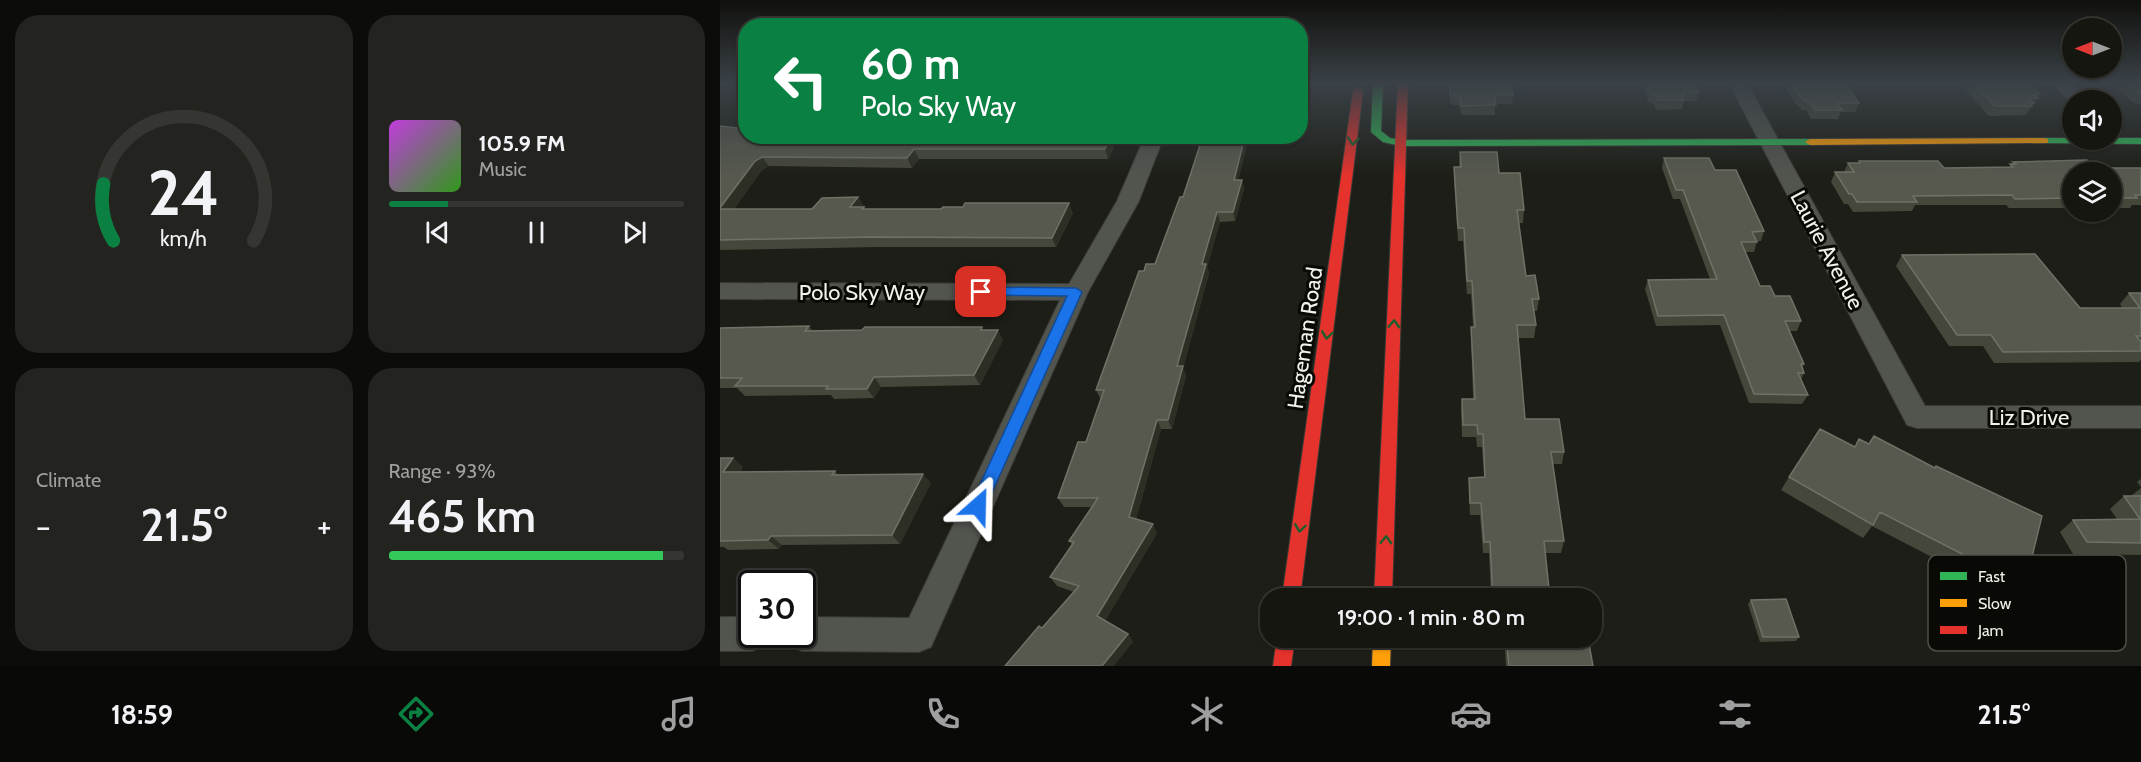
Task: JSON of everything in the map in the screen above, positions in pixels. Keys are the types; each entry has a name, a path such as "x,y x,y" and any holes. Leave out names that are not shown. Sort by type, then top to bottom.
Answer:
{"main road":[{"name":"Hageman Road","path":"1292,588 1355,114"},
{"path":"1377,114 1376,132 1386,140 1401,143 2125,137"},
{"path":"1383,588 1402,114"},
{"path":"1282,666 1285,648"},
{"path":"1381,666 1382,648"}],"street":[{"name":"Laurie Avenue","path":"1754,114 1917,417"},
{"path":"816,634 919,634 1076,292 1128,201 1152,144"},
{"name":"Polo Sky Way","path":"720,291 1076,292"},
{"name":"Liz Drive","path":"1917,417 2141,417"},
{"path":"720,634 738,634"}],"building":[{"path":"720,126 738,128 738,144 1107,144 1105,149 914,149 907,158 762,157 755,161 720,208"},
{"path":"1200,144 1243,144 1234,180 1242,180 1233,212 1217,212 1202,264 1206,264 1177,366 1183,366 1168,420 1157,420 1129,517 1153,524 1097,616 1128,634 1102,666 1005,666 1039,626 1042,628 1079,586 1050,577 1074,542 1069,541 1098,498 1058,498 1078,442 1086,442 1104,390 1096,390 1139,271 1144,271 1146,264 1155,264 1180,197 1183,197"},
{"path":"1460,152 1497,152 1499,173 1520,173 1524,210 1517,210 1526,276 1535,275 1539,299 1532,299 1536,325 1517,325 1525,419 1559,419 1564,452 1551,452 1564,541 1544,541 1549,588 1492,588 1490,542 1484,542 1481,503 1470,503 1469,478 1485,477 1483,434 1478,434 1477,425 1463,425 1462,399 1475,399 1471,327 1475,327 1472,281 1467,281 1464,228 1458,228 1454,167 1461,167"},
{"path":"1664,158 1709,158 1715,170 1736,170 1764,231 1752,232 1757,242 1741,242 1760,286 1770,286 1775,296 1790,296 1801,321 1785,321 1804,364 1801,364 1804,373 1798,373 1808,395 1754,394 1724,315 1658,316 1648,280 1717,279 1683,190 1676,190"},
{"path":"2087,160 2090,162 2062,162 2062,198 2015,199 2012,195 1913,196 1917,202 1857,202 1835,172 1854,172 1848,163 1860,163 1859,161 1938,161 1944,168 2013,167 2010,164 2016,164 2013,162"},
{"path":"2122,168 2141,168 2141,195 2135,195 2137,198 2122,198"},
{"path":"858,197 850,207 941,209 943,207 963,207 965,203 1069,203 1052,238 870,237 720,240 720,209 812,209 822,198"},
{"path":"2035,254 2080,308 2140,308 2129,293 2141,293 2141,336 2136,336 2141,342 2141,351 2003,352 1991,335 1957,335 1902,255"},
{"path":"809,326 805,331 862,330 865,327 982,327 981,330 998,330 974,375 874,377 867,389 826,389 828,386 735,386 742,378 720,378 720,328"},
{"path":"1820,429 1855,447 1859,439 1869,444 1874,436 1935,468 1936,466 2042,516 2032,555 1964,555 1880,512 1873,525 1789,477"},
{"path":"720,458 733,458 723,472 835,471 832,475 923,474 892,535 771,536 768,540 720,541"},
{"path":"2124,496 2141,496 2141,543 2087,542 2073,520 2140,519"},
{"path":"1786,599 1799,637 1763,637 1751,600"},
{"path":"1507,648 1590,648 1593,666 1509,666"}],"traffic: fast":[{"path":"1377,114 1376,132 1387,140 1401,143 1810,142"},
{"path":"2044,141 2141,141"}],"traffic: slow":[{"path":"1810,142 2044,141"},
{"path":"1381,666 1382,648"}],"traffic: jam":[{"path":"1292,588 1355,114"},
{"path":"1383,588 1402,114"},
{"path":"1282,666 1285,648"}],"route":[{"path":"978,506 1076,292 981,292"}]}
